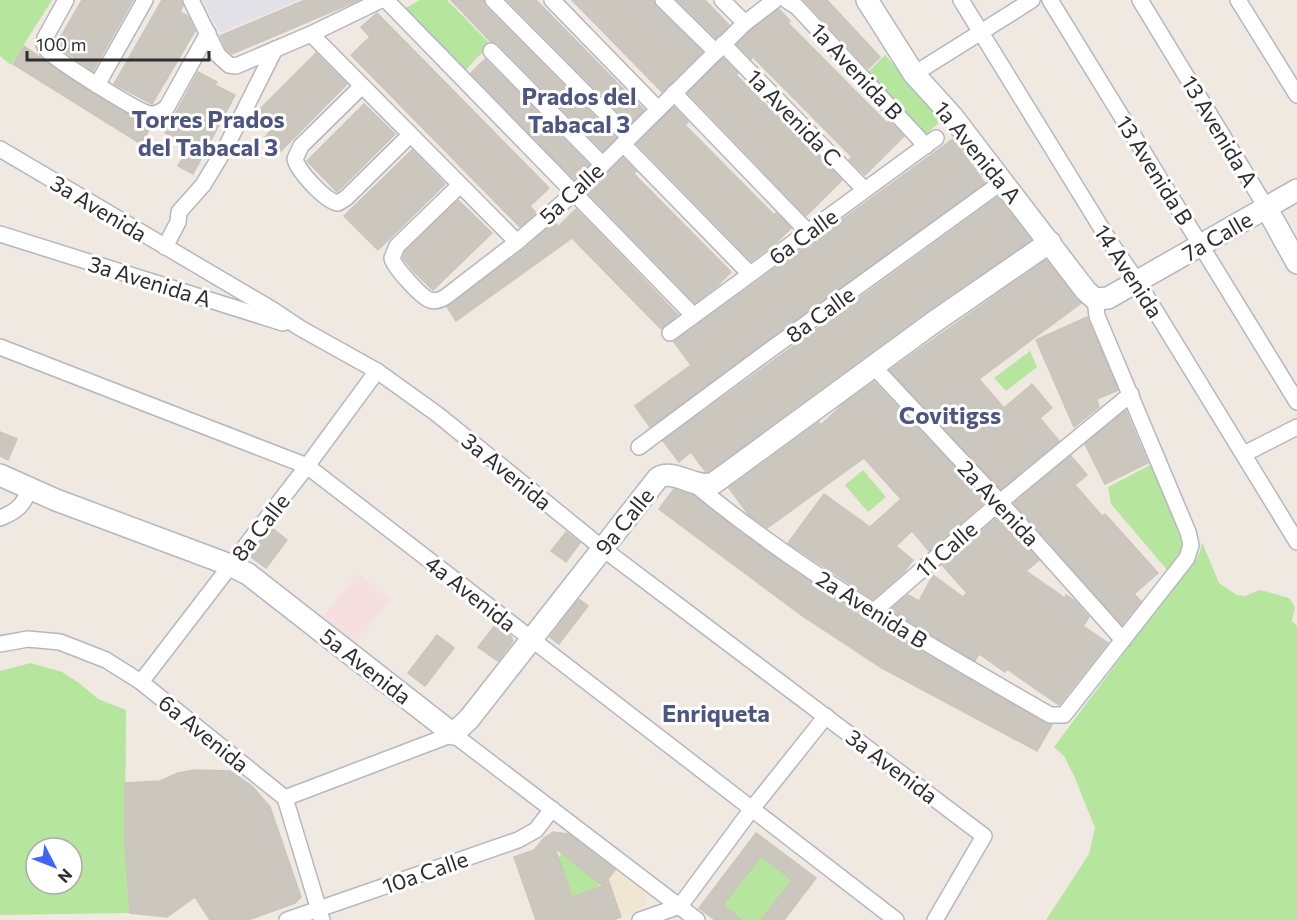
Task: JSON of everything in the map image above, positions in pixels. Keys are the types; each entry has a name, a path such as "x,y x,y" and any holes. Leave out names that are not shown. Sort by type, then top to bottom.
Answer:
{"main road":[{"name":"1a Avenida A","path":"867,0 914,74 952,116 1095,299"},
{"name":"7a Calle","path":"1137,281 1297,190"},
{"name":"13 Avenida A","path":"1266,207 1297,263"},
{"name":"9a Calle","path":"453,734 469,719 658,478 667,475 707,485 722,478 1050,242"},
{"path":"1095,299 1105,299 1137,281"},
{"name":"5a Avenida","path":"0,475 56,500 231,565 248,574 453,734"}],"street":[{"path":"66,0 44,44 52,55 143,112 152,114 161,112 172,100 208,33"},
{"path":"98,84 146,0"},
{"path":"192,0 218,56 229,65 236,66 311,34 381,0"},
{"path":"386,0 693,315"},
{"path":"493,0 750,274"},
{"path":"552,0 658,109"},
{"name":"1a Avenida C","path":"663,0 719,48 865,190"},
{"path":"722,0 745,22"},
{"name":"5a Calle","path":"460,185 397,246 392,258 397,268 425,297 431,300 448,296 517,242 574,193 745,22 775,0"},
{"name":"1a Avenida B","path":"786,0 796,7 931,142"},
{"name":"14 Avenida","path":"961,0 1297,542"},
{"path":"914,74 1032,0"},
{"name":"13 Avenida B","path":"1050,0 1297,402"},
{"name":"13 Avenida A","path":"1140,0 1266,207"},
{"path":"1238,0 1297,95"},
{"path":"311,34 517,242"},
{"path":"165,247 178,221 190,209 193,197 226,147 274,49"},
{"path":"491,51 602,165"},
{"path":"362,86 301,146 294,159 301,172 327,199 338,203 346,198 410,135"},
{"path":"674,93 808,232"},
{"name":"6a Calle","path":"670,333 931,142"},
{"name":"3a Avenida","path":"0,149 300,328 377,371 437,414 602,548 984,836 935,920"},
{"name":"8a Calle","path":"639,447 1002,182"},
{"name":"3a Avenida A","path":"0,234 300,328"},
{"name":"1a Avenida A","path":"1064,715 1190,554 1191,540 1097,316 1095,299"},
{"name":"4a Avenida","path":"0,347 307,466 896,920"},
{"name":"2a Avenida","path":"874,367 1000,502 1123,640"},
{"name":"8a Calle","path":"141,682 377,371"},
{"name":"11 Calle","path":"873,612 1000,502 1131,394"},
{"path":"1244,454 1297,427"},
{"name":"2a Avenida B","path":"692,482 752,530 873,612 1050,715 1064,715"},
{"path":"0,518 20,508 27,499 30,488"},
{"name":"6a Avenida","path":"0,644 28,639 60,642 106,660 141,682 285,798"},
{"path":"640,920 680,906 751,810 826,716"},
{"name":"9a Calle","path":"285,798 453,734"},
{"name":"5a Avenida","path":"453,734 697,920"},
{"path":"285,798 321,915"},
{"name":"10a Calle","path":"287,920 321,915 518,840 532,834 552,809"}],"shaded area":[{"path":"202,0 299,0 220,33"},
{"path":"358,573 390,600 351,647 319,621"},
{"path":"553,832 571,835 640,887 647,897 644,906 612,920 536,920 514,857 534,850"}],"green space":[{"path":"0,0 52,0 11,65 0,56"},
{"path":"420,0 447,0 490,44 462,74 402,10"},
{"path":"885,55 942,120 926,134 867,73"},
{"path":"1030,351 1037,367 1006,391 994,378"},
{"path":"1154,463 1184,548 1168,571 1111,504 1108,487"},
{"path":"863,470 886,497 868,512 845,485"},
{"path":"1202,542 1219,583 1237,595 1245,596 1260,590 1289,598 1295,607 1292,621 1297,626 1297,920 1046,920 1089,854 1095,828 1064,756 1054,747 1196,559"},
{"path":"31,663 62,672 98,699 126,710 125,844 130,913 0,915 0,671"},
{"path":"562,853 598,882 600,887 572,897 563,870 554,864"},
{"path":"761,856 792,880 761,920 742,920 723,905"}],"building":[{"path":"82,0 133,0 93,71 56,45"},
{"path":"162,0 181,0 183,6 180,12 188,16 195,31 152,104 114,84"},
{"path":"305,0 359,0 232,54 226,49 220,36"},
{"path":"451,0 484,0 486,7 616,138 603,151 498,44 491,42"},
{"path":"507,0 536,0 644,110 630,124"},
{"path":"572,0 654,0 656,7 702,52 662,92"},
{"path":"677,0 705,0 729,25 716,38"},
{"path":"804,0 827,0 880,57 868,69"},
{"path":"779,9 790,21 788,23 887,123 889,121 904,136 865,175 849,160 852,157 753,57 751,59 737,45 751,30"},
{"path":"377,13 549,188 530,206 536,213 520,227 351,55 370,37 361,27"},
{"path":"24,46 92,93 152,125 141,144 13,64"},
{"path":"316,53 347,84 280,152 265,137 274,127 258,111"},
{"path":"723,58 738,73 736,75 842,180 806,216 688,93"},
{"path":"485,59 589,165 574,179 471,73"},
{"path":"198,72 217,82 215,85 235,95 193,174 178,166 190,146 165,133"},
{"path":"364,104 395,134 337,192 307,161"},
{"path":"674,107 688,122 685,125 774,215 776,213 791,228 776,243 751,261 637,144"},
{"path":"953,139 985,183 650,427 635,406 691,365 674,342"},
{"path":"412,150 445,184 378,250 344,216"},
{"path":"623,158 636,171 634,174 731,272 695,303 588,193"},
{"path":"998,197 1031,240 926,312 709,471 706,472 691,452 679,462 663,441"},
{"path":"458,200 492,233 433,290 403,258 405,252"},
{"path":"576,209 678,315 661,329 572,238 456,321 447,307 523,250 550,226 556,223 558,227"},
{"path":"1046,260 1081,303 979,379 1004,408 1032,384 1052,408 1040,418 1059,441 1001,489 890,370"},
{"path":"1087,317 1118,390 1097,399 1099,407 1074,427 1036,340"},
{"path":"874,382 986,501 929,551 912,531 896,546 913,560 903,573 873,599 788,543 824,494 870,527 901,499 864,458 767,528 748,514 729,488 819,422 821,425 843,404"},
{"path":"1126,411 1148,463 1105,484 1085,444"},
{"path":"0,432 17,439 8,460 0,456"},
{"path":"1071,456 1087,475 1075,485 1102,516 1105,514 1158,573 1134,594 1141,601 1122,625 1014,503"},
{"path":"674,489 693,495 772,555 869,621 1052,725 1037,751 882,668 801,615 659,509"},
{"path":"999,516 1039,560 1026,571 1065,598 1066,595 1075,601 1089,617 1083,626 1108,643 1059,705 1007,669 1005,672 979,654 975,661 890,610 908,595 919,601 933,575 963,597 967,593 942,565"},
{"path":"272,528 287,540 266,568 250,556"},
{"path":"566,532 580,543 566,562 551,551"},
{"path":"579,599 588,606 559,644 550,637"},
{"path":"496,624 511,636 513,641 498,661 478,647"},
{"path":"437,635 454,648 425,686 408,673"},
{"path":"195,770 230,771 252,786 270,807 301,897 295,903 248,920 210,920 195,897 167,917 130,913 125,844 125,783 160,781 178,773"},
{"path":"553,832 568,834 615,870 608,879 621,917 612,920 536,920 514,857 534,850 544,838","holes":["555,848 603,886 572,897"]},
{"path":"756,833 816,878 784,920 761,920 792,880 761,856 723,905 742,920 715,920 699,908"}],"district":[{"name":"Prados del Tabacal 3","path":"579,109"},
{"name":"Torres Prados del Tabacal 3","path":"208,132"},
{"name":"Covitigss","path":"950,414"},
{"name":"Enriqueta","path":"716,712"}]}
